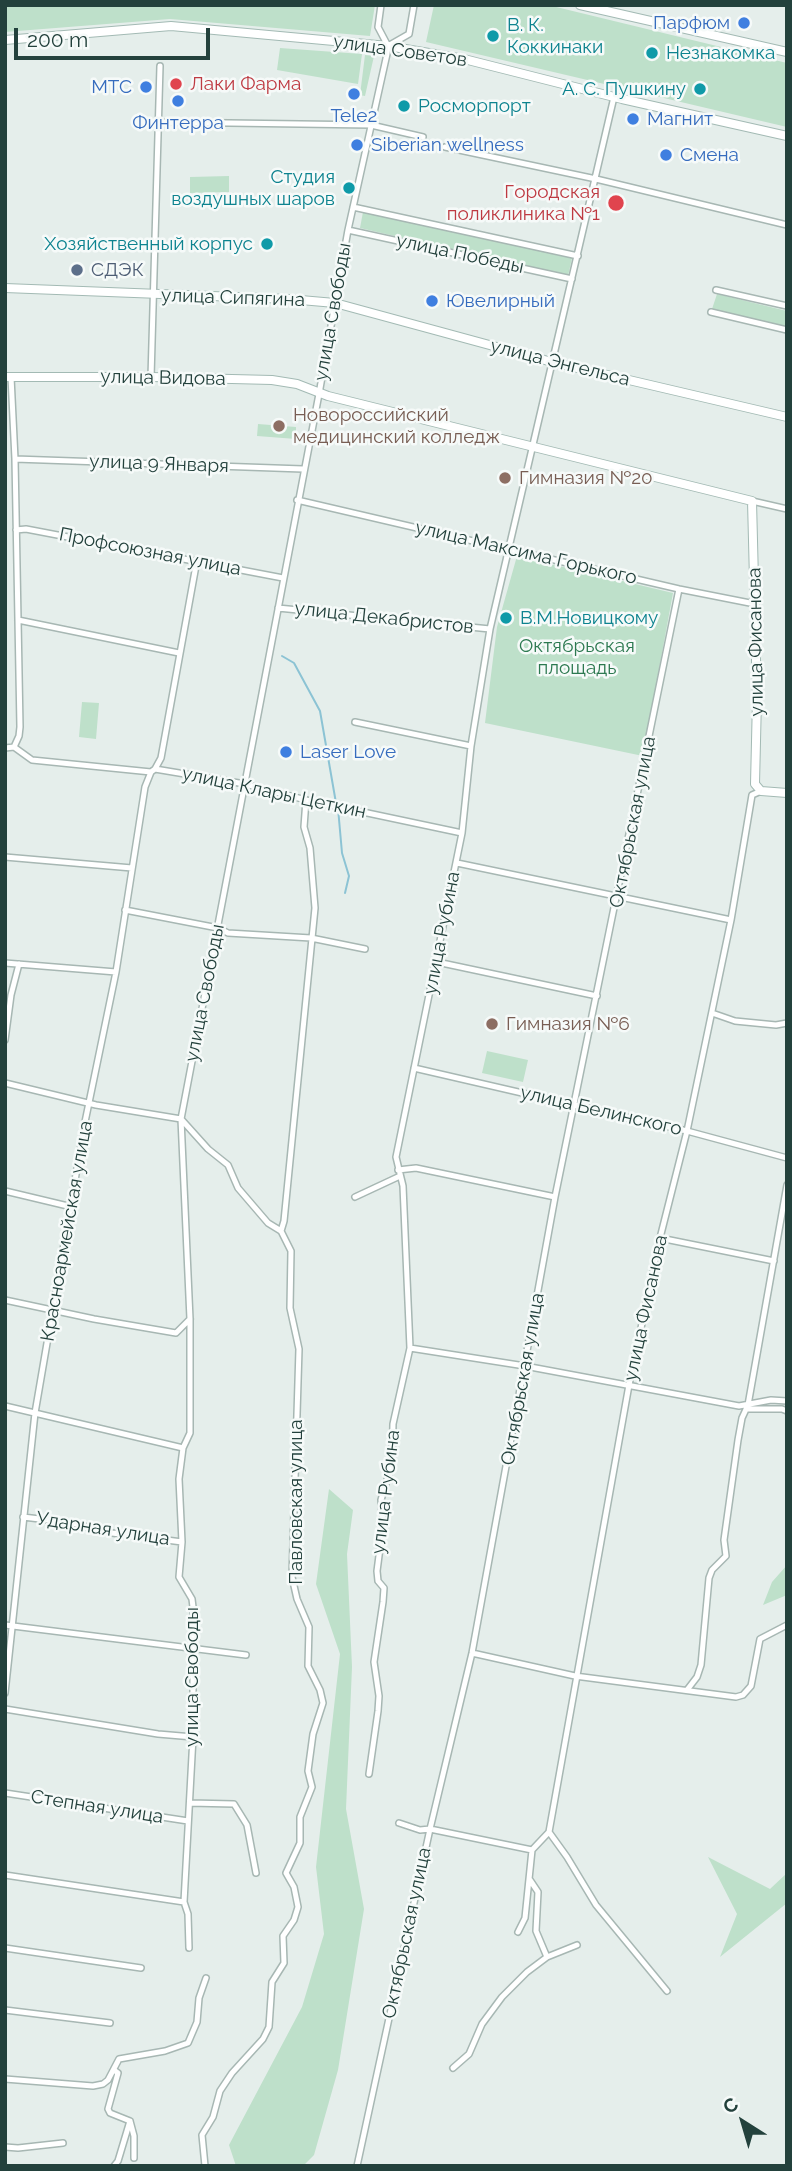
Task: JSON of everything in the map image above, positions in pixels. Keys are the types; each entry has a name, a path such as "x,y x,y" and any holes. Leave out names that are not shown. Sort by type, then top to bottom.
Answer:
{"street":[{"name":"улица Свободы","path":"189,1948 188,1914 184,1902 193,1737 193,1607 192,1599 179,1577 182,1542 179,1479 183,1448 190,1433 190,1319 181,1119 348,230 388,46 377,27 381,5"},
{"path":"388,46 409,34 414,5"},
{"path":"580,5 787,52"},
{"name":"улица Советов","path":"5,40 171,26 388,46 464,59 614,97 787,135"},
{"path":"152,377 159,66"},
{"name":"улица Рубина","path":"369,1774 379,1696 374,1662 384,1588 378,1581 377,1571 383,1525 382,1500 392,1463 393,1424 410,1348 403,1186 396,1157 463,833 471,746 491,629 614,97"},
{"path":"158,122 371,125 423,137"},
{"path":"445,147 596,179 787,225"},
{"name":"улица Победы","path":"353,207 578,256"},
{"name":"улица Победы","path":"348,230 572,279"},
{"name":"улица Сипягина","path":"5,288 335,303"},
{"path":"716,290 787,306"},
{"name":"улица Энгельса","path":"335,303 552,362 787,417"},
{"path":"711,312 787,330"},
{"path":"5,748 14,747 20,727 15,459 8,377"},
{"name":"улица Видова","path":"8,377 152,377 272,380 297,384 319,394 752,500"},
{"name":"улица 9 Января","path":"15,459 303,469"},
{"name":"улица Максима Горького","path":"298,500 679,589 755,604"},
{"path":"752,500 787,509"},
{"name":"улица Фисанова","path":"549,1832 629,1385 660,1238 687,1131 756,788 752,500"},
{"name":"Профсоюзная улица","path":"16,530 26,529 283,578"},
{"name":"Красноармейская улица","path":"5,1693 35,1413 89,1103 116,972 145,787 161,758 197,560"},
{"name":"Октябрьская улица","path":"357,2166 430,1829 472,1653 555,1197 679,589"},
{"name":"улица Декабристов","path":"278,608 491,629"},
{"path":"18,620 179,653"},
{"path":"355,722 471,746"},
{"name":"улица Клары Цеткин","path":"14,747 32,760 153,770 245,784 306,800 463,833"},
{"path":"756,788 787,793"},
{"name":"Павловская улица","path":"205,2166 202,2136 213,2118 220,2091 269,2028 272,1982 284,1963 283,1936 294,1920 298,1907 286,1873 300,1843 300,1817 313,1787 308,1771 313,1734 323,1703 320,1690 308,1666 309,1627 297,1600 292,1577 299,1349 290,1308 291,1251 281,1231 315,908 310,848 304,827 306,800"},
{"path":"5,857 132,868"},
{"path":"457,863 731,920"},
{"path":"125,910 218,928 229,933 311,938 365,949"},
{"path":"437,962 597,996"},
{"path":"5,963 116,972"},
{"path":"5,1040 11,995 19,964"},
{"path":"712,1013 736,1021 776,1025 787,1023"},
{"name":"улица Белинского","path":"414,1068 687,1131 787,1158"},
{"path":"5,1083 89,1103 181,1119 208,1149 228,1165 238,1188 268,1223 281,1231"},
{"path":"355,1197 399,1173 415,1168 555,1197"},
{"path":"687,1690 697,1677 701,1665 709,1578 712,1570 726,1556 724,1540 742,1418 747,1407 787,1185"},
{"path":"5,1191 72,1207"},
{"path":"660,1238 774,1261"},
{"path":"777,1244 787,1247"},
{"path":"5,1300 176,1334 190,1319"},
{"path":"410,1348 525,1366 739,1406 787,1411"},
{"path":"747,1407 771,1400 787,1401"},
{"path":"5,1406 183,1448"},
{"name":"Ударная улица","path":"23,1517 182,1542"},
{"path":"472,1653 575,1676 736,1697 743,1695 751,1686 760,1639 787,1625"},
{"path":"5,1626 246,1655"},
{"path":"5,1709 145,1732 193,1737"},
{"name":"Степная улица","path":"5,1793 188,1821"},
{"path":"190,1803 234,1804 247,1825 256,1873"},
{"path":"399,1823 420,1830 430,1829 532,1850"},
{"path":"518,1932 525,1919 532,1850 549,1832 596,1905 667,1991"},
{"path":"5,1875 184,1902"},
{"path":"530,1880 538,1892 536,1931 547,1957"},
{"path":"453,2068 469,2054 494,2005 527,1972 547,1957 577,1945"},
{"path":"5,1948 141,1968"},
{"path":"5,2078 93,2086 103,2084 119,2059 165,2051 188,2043 197,2022 199,1998 206,1978"},
{"path":"5,2010 110,2022"},
{"path":"114,2070 118,2073 108,2109 110,2113 130,2121"},
{"path":"130,2121 134,2136 134,2158"},
{"path":"114,2166 130,2121"},
{"path":"5,2147 63,2143"}],"green space":[{"path":"5,5 375,5 370,36 170,19 5,32"},
{"path":"434,5 548,5 787,63 787,127 426,42"},
{"path":"280,48 362,54 358,84 277,70"},
{"path":"365,55 374,56 365,96 360,95"},
{"path":"229,176 229,192 190,193 190,177"},
{"path":"363,212 572,258 568,276 360,228"},
{"path":"717,294 787,311 787,327 712,309"},
{"path":"258,424 296,427 296,439 257,436"},
{"name":"Октябрьская площадь","path":"517,556 673,593 643,756 485,723 497,627"},
{"path":"82,702 99,703 96,739 79,737"},
{"path":"487,1051 528,1060 523,1082 482,1073"},
{"path":"329,1489 353,1510 347,1554 352,1667 346,1809 364,1909 338,2070 314,2155 303,2166 236,2166 229,2145 302,2007 324,1934 316,1867 340,1654 316,1584"},
{"path":"787,1565 787,1595 763,1605 772,1582"},
{"path":"708,1857 770,1889 787,1873 787,1903 720,1957 737,1914"}],"waterway":[{"path":"282,656 294,663 320,711 336,803"},
{"path":"338,808 342,853 349,876 345,893"}],"place":[{"name":"Парфюм","path":"744,23"},
{"name":"В. К. Коккинаки","path":"493,36"},
{"name":"Незнакомка","path":"652,53"},
{"name":"Лаки Фарма","path":"176,84"},
{"name":"МТС","path":"146,87"},
{"name":"А. С. Пушкину","path":"700,89"},
{"name":"Tele2","path":"354,94"},
{"name":"Финтерра","path":"178,101"},
{"name":"Росморпорт","path":"404,106"},
{"name":"Магнит","path":"633,119"},
{"name":"Siberian wellness","path":"357,145"},
{"name":"Смена","path":"666,155"},
{"name":"Студия воздушных шаров","path":"349,188"},
{"name":"Городская поликлиника №1","path":"616,203"},
{"name":"Хозяйственный корпус","path":"267,244"},
{"name":"СДЭК","path":"77,270"},
{"name":"Ювелирный","path":"432,301"},
{"name":"Новороссийский медицинский колледж","path":"279,426"},
{"name":"Гимназия №20","path":"505,478"},
{"name":"В.М.Новицкому","path":"506,618"},
{"name":"Laser Love","path":"286,752"},
{"name":"Гимназия №6","path":"492,1024"}]}
